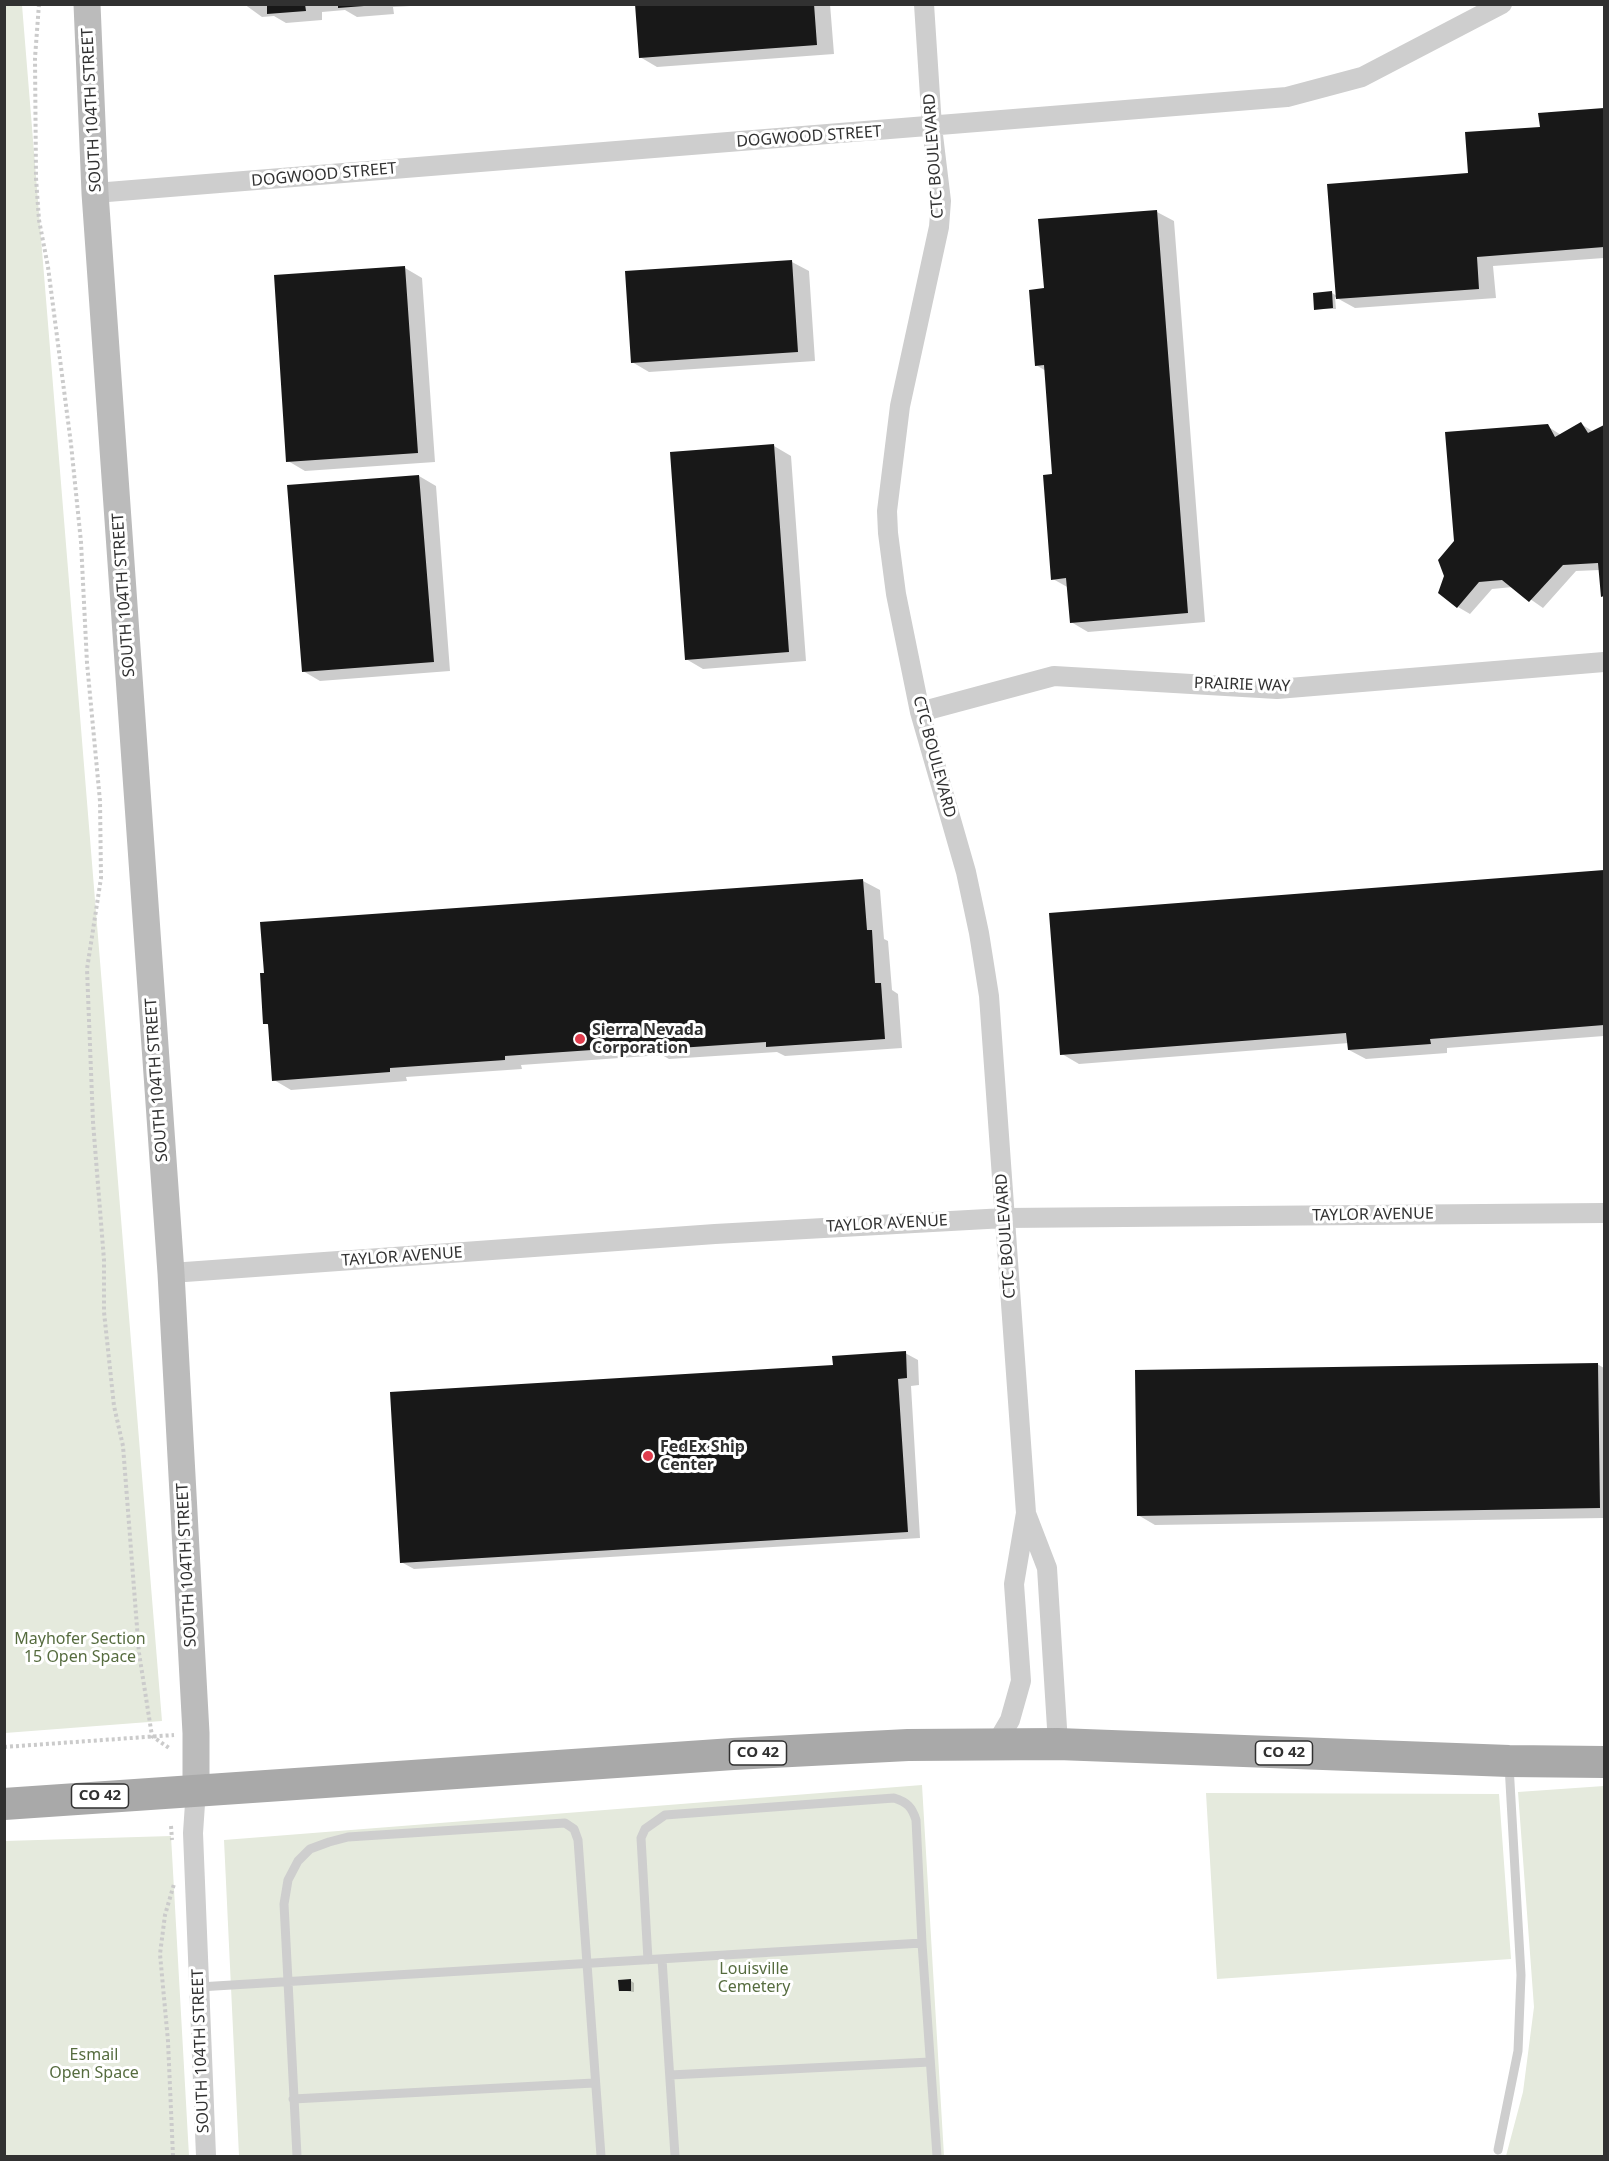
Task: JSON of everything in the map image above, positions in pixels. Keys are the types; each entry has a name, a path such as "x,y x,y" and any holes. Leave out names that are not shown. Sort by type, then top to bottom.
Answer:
{"main road":[{"name":"CO 42","path":"4,1804 196,1789 733,1754 908,1745 1058,1744 1509,1761 1605,1762"}],"street":[{"name":"SOUTH 104TH STREET","path":"87,4 95,193 171,1273 196,1733 194,1833 206,2157"},
{"name":"CTC BOULEVARD","path":"924,4 932,127 940,201 939,227 900,406 887,511 896,594 920,712 961,854 979,933 989,996 1026,1513 1014,1584 1021,1681 1010,1720 996,1744"},
{"name":"DOGWOOD STREET","path":"95,193 1287,97 1362,77 1502,4"},
{"name":"PRAIRIE WAY","path":"920,712 1054,676 1277,689 1605,662"},
{"name":"TAYLOR AVENUE","path":"171,1273 703,1235 1005,1218 1605,1213"},
{"name":"CTC BOULEVARD","path":"1026,1513 1047,1568 1058,1744"}],"lane":[{"path":"1498,2150 1518,2051 1521,1975 1509,1761"},
{"path":"648,1960 641,1838 655,1820 665,1815 894,1798 912,1807 916,1820 937,2157"},
{"path":"297,2157 286,1982 284,1904 288,1880 298,1861 310,1849 348,1837 565,1822 574,1829 578,1840 585,1964 601,2157"},
{"path":"199,1987 922,1943"},
{"path":"662,1959 675,2157"},
{"path":"670,2075 930,2062"},
{"path":"293,2099 594,2083"}],"path":[{"path":"39,4 35,58 37,189 71,444 81,542 87,663 100,801 101,878 87,969 93,1122 104,1260 104,1312 114,1406 123,1446 139,1653 152,1736 170,1748"},
{"path":"4,1747 196,1733"},
{"path":"171,1826 172,1843"},
{"path":"173,2157 168,2041 160,1954 165,1915 175,1877"}],"green space":[{"name":"Mayhofer Section 15 Open Space","path":"4,5 22,5 162,1721 5,1733"},
{"name":"Louisville Cemetery","path":"922,1785 944,2156 239,2156 224,1840"},
{"path":"1604,1786 1604,2156 1506,2156 1523,2092 1534,2007 1518,1792"},
{"path":"1206,1793 1499,1794 1511,1959 1217,1979"},
{"name":"Esmail Open Space","path":"171,1836 189,2156 5,2156 5,1841"}],"building":[{"path":"267,4 305,4 306,11 267,14"},
{"path":"338,4 364,4 364,6 338,8"},
{"path":"635,4 814,4 817,45 639,58"},
{"path":"1604,108 1604,247 1477,257 1479,289 1336,299 1327,184 1468,173 1465,132 1540,127 1538,113"},
{"path":"1157,210 1188,613 1070,623 1066,578 1051,580 1043,475 1052,474 1044,365 1035,366 1029,290 1044,288 1038,219"},
{"path":"792,260 798,352 631,363 625,271"},
{"path":"405,266 418,453 286,462 274,275"},
{"path":"1332,291 1333,308 1314,310 1313,293"},
{"path":"1581,422 1588,433 1604,425 1604,596 1601,597 1598,563 1563,565 1529,602 1502,580 1479,582 1457,608 1438,593 1444,576 1438,560 1454,541 1445,432 1548,424 1555,437"},
{"path":"774,444 789,652 685,660 670,452"},
{"path":"419,475 434,662 302,672 287,485"},
{"path":"1604,870 1604,1025 1430,1039 1431,1044 1348,1050 1346,1033 1060,1055 1049,913"},
{"path":"863,879 867,930 872,930 875,983 881,983 885,1039 766,1047 766,1042 650,1050 650,1046 505,1056 505,1060 390,1068 390,1072 272,1081 268,1024 263,1024 260,973 264,973 260,922"},
{"name":"FedEx Ship Center","path":"906,1351 907,1378 898,1379 908,1532 400,1563 390,1392 833,1365 832,1356"},
{"path":"1598,1363 1600,1508 1137,1516 1135,1370"},
{"path":"631,1979 631,1991 619,1991 618,1980"}],"place":[{"name":"Sierra Nevada Corporation","path":"580,1039"},
{"name":"FedEx Ship Center","path":"648,1456"}]}
